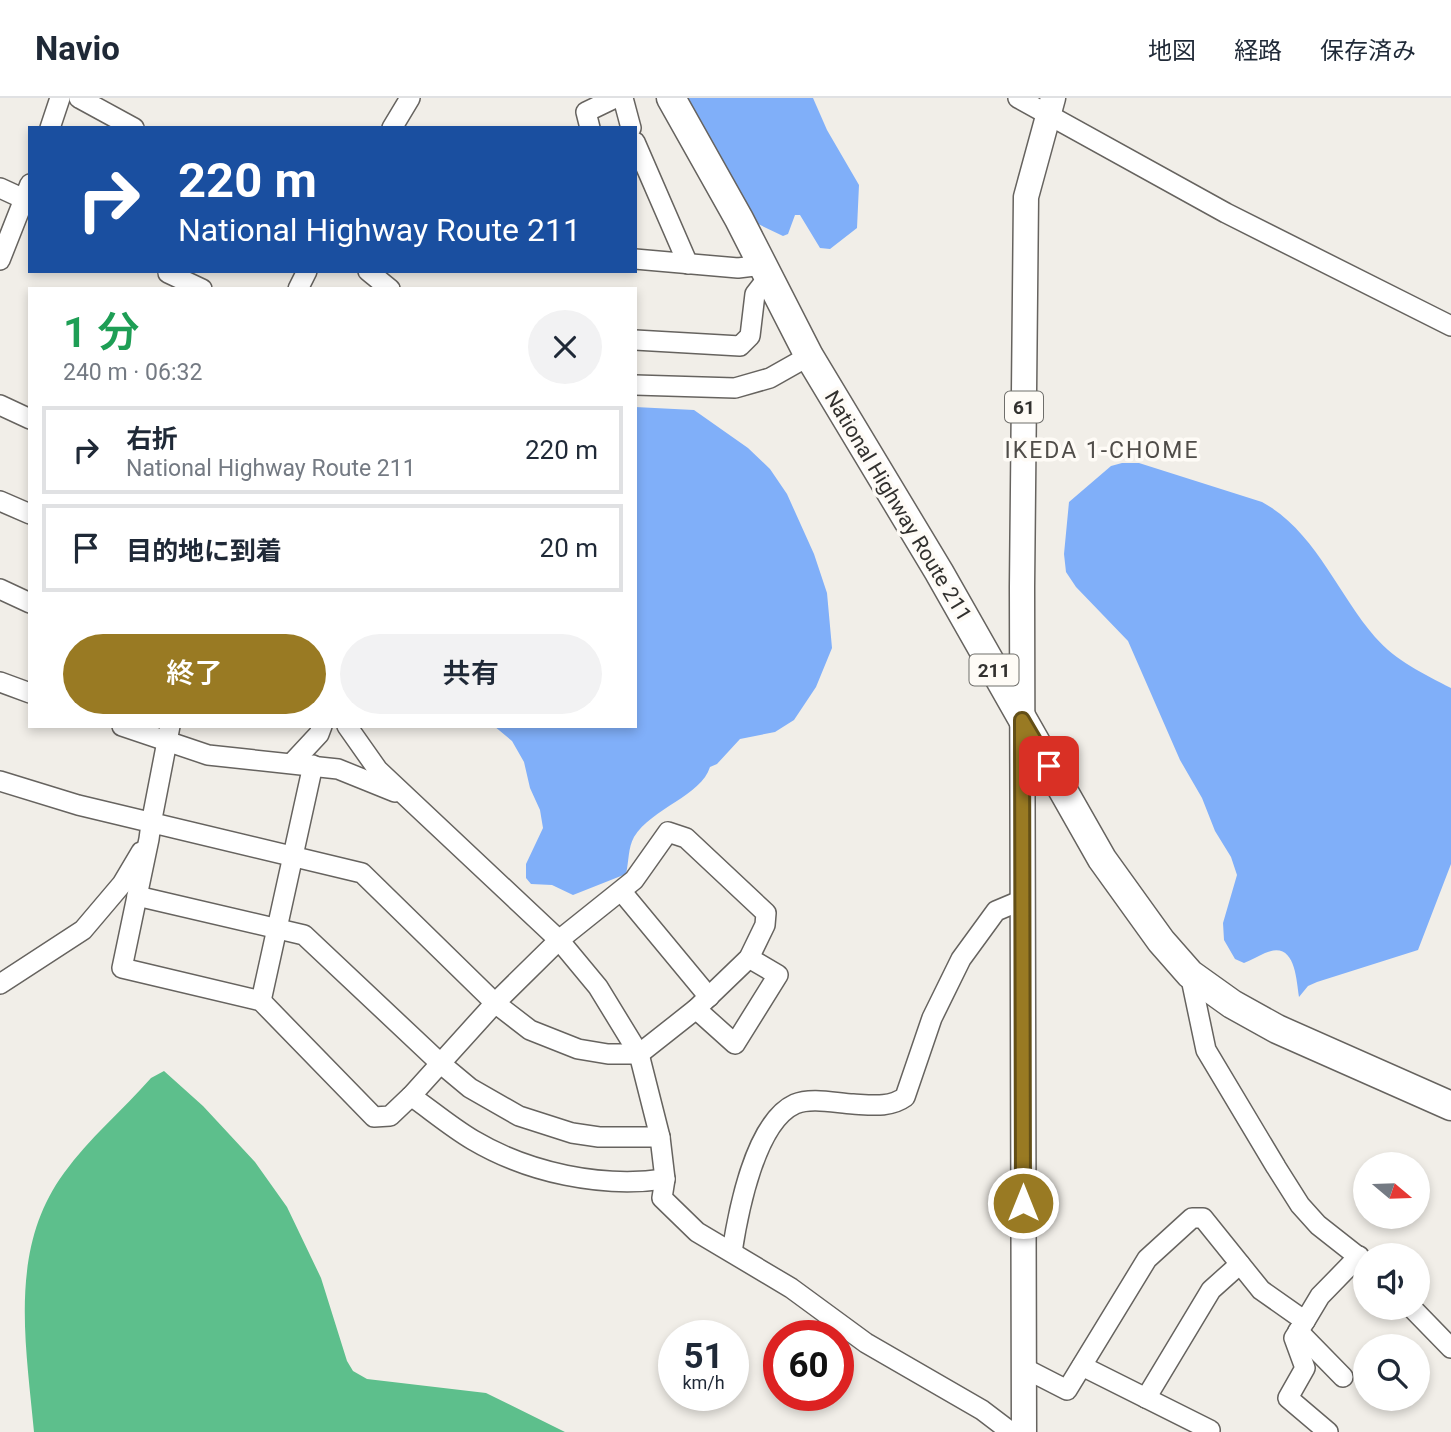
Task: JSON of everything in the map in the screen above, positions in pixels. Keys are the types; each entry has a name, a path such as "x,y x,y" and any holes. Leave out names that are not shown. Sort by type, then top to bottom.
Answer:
{"highway":[{"name":"National Highway Route 211","path":"671,98 766,270 809,356 1102,859 1161,941 1190,974 1232,1004 1277,1029 1451,1106"}],"main road":[{"name":"61","path":"1024,1432 1022,720 1026,197 1051,105"}],"street":[{"path":"51,126 60,98"},
{"path":"79,98 130,126"},
{"path":"393,126 410,98"},
{"path":"590,126 586,112 615,98"},
{"path":"623,98 630,126"},
{"path":"1018,98 1051,105 1214,206 1451,326"},
{"path":"637,147 688,264"},
{"path":"0,188 27,191 0,260"},
{"path":"637,258 766,270 755,294 750,336 740,346 637,340"},
{"path":"168,273 199,287"},
{"path":"370,273 388,287"},
{"path":"637,385 735,388 771,378 809,356"},
{"path":"0,405 28,418"},
{"path":"0,501 28,513"},
{"path":"0,589 28,602"},
{"path":"0,682 28,692"},
{"path":"134,728 169,734 208,755 338,769 402,795"},
{"path":"292,763 320,734 322,728"},
{"path":"348,728 377,770 559,940 598,987 639,1054 660,1137 665,1179 662,1198 696,1232 791,1288 866,1343 982,1410 1011,1432"},
{"path":"0,781 150,832 292,857 362,873 495,1003 530,1030 551,1040 608,1054 639,1054 703,1003 749,958 765,925 766,913 686,838 668,832 635,880 559,940 495,1003 390,1116 373,1117 261,1002 122,968 150,832 169,734"},
{"path":"261,1002 313,765"},
{"path":"0,984 83,930 122,884 150,832"},
{"path":"622,892 735,1044 778,975 749,958"},
{"path":"137,896 304,935 317,944 440,1063 494,1102 519,1116 542,1125 599,1137 660,1137"},
{"path":"732,1252 737,1214 754,1158 779,1115 796,1103 815,1101 878,1105 898,1102 905,1097 932,1018 961,959 996,911 1022,900"},
{"path":"1190,974 1206,1050 1237,1104 1300,1205 1318,1224 1353,1252"},
{"path":"411,1096 473,1140 543,1169 634,1183 665,1179"},
{"path":"1024,1368 1067,1390 1147,1259 1192,1218 1203,1218 1261,1290 1302,1326 1343,1377"},
{"path":"1146,1398 1211,1290 1240,1264"},
{"path":"1328,1432 1288,1398 1305,1368 1294,1338 1320,1296 1353,1267"},
{"path":"1424,1320 1451,1348"},
{"path":"1082,1366 1210,1430"}],"green space":[{"path":"164,1071 203,1106 255,1162 287,1207 321,1278 347,1361 353,1371 367,1379 486,1393 565,1432 34,1432 27,1365 25,1298 35,1233 46,1202 64,1173 95,1136 151,1078"}],"water":[{"path":"684,98 813,98 827,130 859,185 857,228 830,249 820,248 800,215 795,215 788,234 783,236 756,223"},
{"path":"637,407 694,410 748,448 770,469 787,494 814,554 827,593 832,648 816,687 794,720 775,732 740,739 717,764 710,767 697,786 642,827 632,841 626,874 573,895 552,885 531,884 526,878 526,864 543,828 524,762 512,741 496,728 637,728"},
{"path":"1139,463 1262,502 1281,514 1311,546 1361,620 1383,646 1411,666 1451,688 1451,864 1418,950 1317,982 1308,986 1299,997 1295,971 1283,952 1275,950 1244,963 1235,959 1224,940 1223,923 1237,875 1231,857 1180,760 1128,641 1076,587 1066,572 1064,554 1069,502 1111,466"}],"district":[{"name":"IKEDA 1-CHOME","path":"1102,450"}],"route":[{"path":"1023,1203 1022,720 1049,766"}]}
